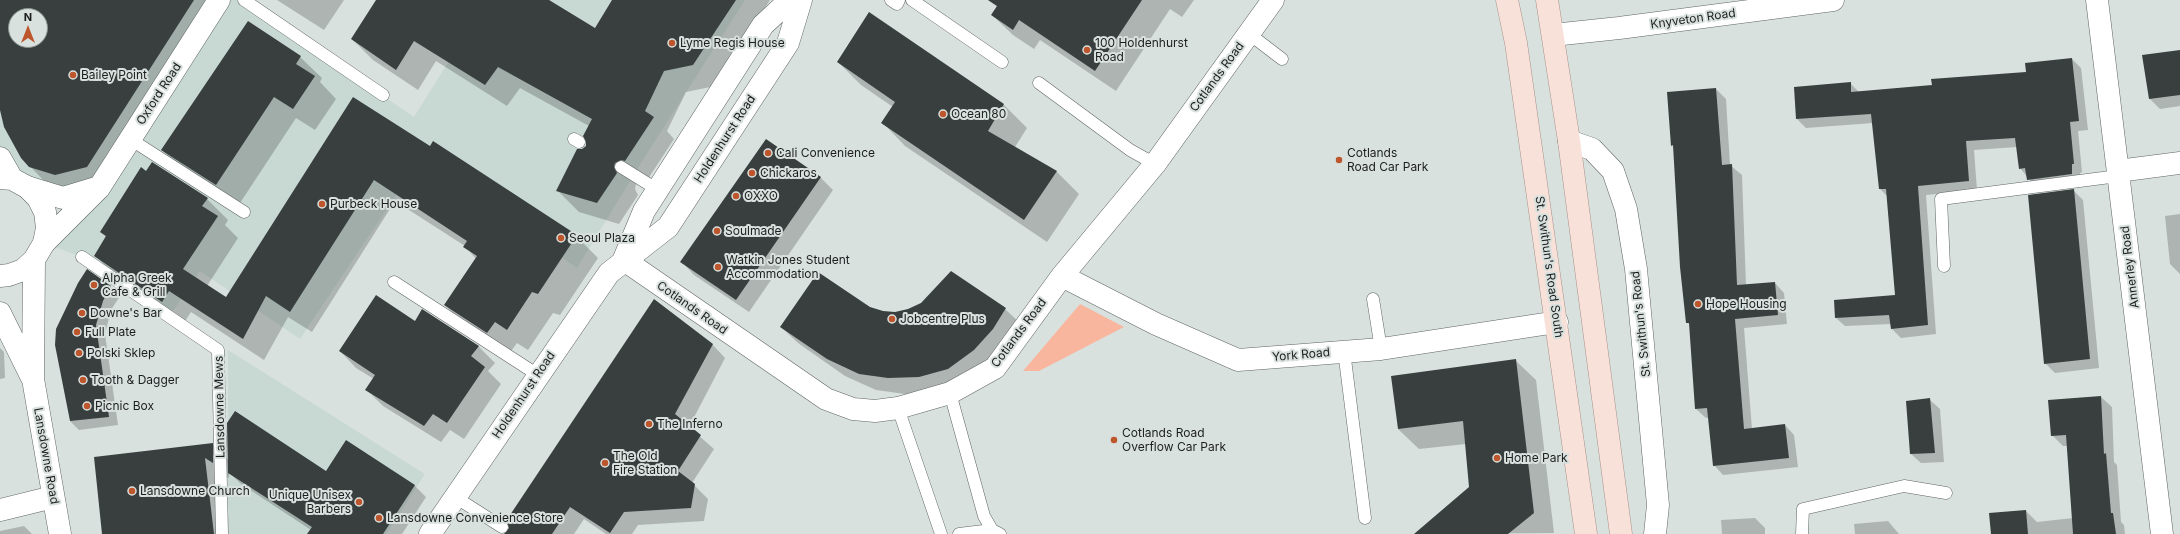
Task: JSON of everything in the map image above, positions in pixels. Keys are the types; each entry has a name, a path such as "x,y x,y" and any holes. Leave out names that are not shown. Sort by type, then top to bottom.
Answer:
{"main road":[{"name":"St. Swithun's Road South","path":"1507,0 1516,42 1586,534"},
{"path":"1547,0 1569,141 1621,534"}],"street":[{"name":"Oxford Road","path":"0,276 9,275 23,270 99,188 219,0"},
{"name":"Holdenhurst Road","path":"624,260 644,210 763,25 790,0"},
{"name":"Holdenhurst Road","path":"430,534 609,273 668,227 788,43 801,0"},
{"name":"Cotlands Road","path":"624,260 826,399 853,409 875,411 925,402 950,393 995,368 1062,276 1155,164 1273,0"},
{"name":"Knyveton Road","path":"1553,35 1620,28 1833,0"},
{"name":"Annerley Road","path":"2097,0 2162,534"},
{"name":"St. Swithun's Road","path":"1569,141 1592,149 1613,171 1626,209 1636,269 1658,505 1655,534"},
{"path":"0,158 13,181 64,198 99,188"},
{"path":"2118,173 2180,163"},
{"name":"Lansdowne Road","path":"13,181 38,198 45,212 47,228 39,252 33,379 60,534"},
{"name":"York Road","path":"1062,276 1156,324 1238,360 1381,349 1557,322"},
{"name":"Lansdowne Road","path":"0,313 33,379"},
{"path":"0,510 53,497"}],"lane":[{"path":"244,0 383,95"},
{"path":"891,0 897,4 899,0"},
{"path":"912,0 1002,62"},
{"path":"1248,33 1282,59"},
{"path":"1039,83 1130,150 1155,164"},
{"path":"130,139 244,212"},
{"path":"621,167 658,190"},
{"path":"1944,266 1941,199 2118,173"},
{"name":"Lansdowne Mews","path":"82,257 218,350 222,534"},
{"path":"394,282 538,375"},
{"path":"1373,299 1381,349"},
{"path":"1344,352 1365,518"},
{"path":"950,393 984,516 996,532"},
{"path":"898,408 941,534"},
{"path":"1802,534 1803,509 1904,486 1946,493"},
{"path":"455,497 502,526"},
{"path":"959,534 996,532"}],"shaded area":[{"path":"0,0 244,0 414,117 487,0 745,0 641,163 577,268 419,161 300,339 200,271 169,317 82,257 44,243 98,188 27,187 0,158"},
{"path":"1080,304 1124,327 1039,371 1023,371"},
{"path":"228,350 425,474 386,534 228,534"}],"building":[{"name":"Bailey Point","path":"0,0 194,0 87,167 55,175 29,167 21,158 4,127 0,110"},
{"path":"376,0 549,0 595,28 612,0 736,0 693,65 664,71 645,111 654,117 625,161 621,160 615,163 614,167 617,173 597,203 556,191 577,149 582,149 586,146 583,136 592,119 498,67 485,85 414,41 396,70 351,39"},
{"name":"100 Holdenhurst Road","path":"988,0 1142,0 1095,71 1019,20 1013,30 991,15 997,6"},
{"name":"Ocean 80","path":"869,12 1004,104 988,131 1057,171 1024,220 881,123 895,102 837,62"},
{"path":"248,21 301,56 296,64 315,76 293,109 274,97 216,185 161,150"},
{"path":"2180,50 2180,95 2149,99 2142,55"},
{"path":"2072,58 2079,121 2070,122 2074,164 2072,164 2072,174 2027,180 2025,168 2019,169 2015,138 1966,141 1969,181 1918,186 1928,325 1891,329 1889,315 1835,318 1834,300 1895,295 1886,189 1879,189 1871,114 1796,119 1794,87 1851,82 1851,92 1932,85 1931,79 2026,72 2025,63"},
{"path":"1716,88 1722,165 1732,164 1737,285 1775,282 1778,315 1735,319 1744,429 1785,424 1789,458 1713,466 1707,408 1695,409 1689,323 1686,323 1680,267 1673,145 1671,146 1667,92"},
{"path":"353,97 430,146 433,141 577,235 538,294 532,292 507,330 495,322 487,333 444,305 477,256 463,247 467,241 374,180 290,312 266,296 243,339 169,291 162,302 94,256 106,236 100,232 141,167 146,171 152,162 208,198 202,206 218,216 183,269 226,297"},
{"path":"766,139 821,177 736,300 680,262"},
{"path":"2074,189 2090,359 2044,364 2028,195"},
{"path":"87,269 111,286 103,301 96,325 109,417 70,421 55,345 56,329 78,283"},
{"name":"Jobcentre Plus","path":"951,271 1006,308 993,329 974,350 948,369 919,377 888,378 859,374 827,359 780,327 818,272 870,307 883,311 895,312 908,309 921,303"},
{"path":"376,295 415,321 422,309 479,346 471,356 485,367 447,423 433,414 424,426 365,390 375,375 339,351"},
{"path":"654,299 713,344 675,414 701,435 678,471 695,484 691,508 624,512 610,533 570,507 552,534 504,534 509,528 506,521"},
{"name":"Home Park","path":"1516,359 1534,513 1508,534 1414,534 1469,487 1463,421 1398,429 1391,376"},
{"path":"2101,396 2104,454 2106,453 2111,513 2113,513 2116,534 2073,534 2066,435 2051,436 2048,400"},
{"path":"1930,398 1935,453 1910,454 1906,401"},
{"path":"235,411 326,471 346,440 415,485 383,534 307,534 312,527 228,473 227,423"},
{"path":"213,443 213,463 205,458 214,534 102,534 94,457"},
{"path":"2026,510 2028,534 1991,534 1989,513"}],"place":[{"name":"Lyme Regis House","path":"672,43"},
{"name":"100 Holdenhurst Road","path":"1087,50"},
{"name":"Bailey Point","path":"73,75"},
{"name":"Ocean 80","path":"943,114"},
{"name":"Cali Convenience","path":"768,153"},
{"name":"Cotlands Road Car Park","path":"1339,160"},
{"name":"Chickaros","path":"752,173"},
{"name":"OXXO","path":"736,196"},
{"name":"Purbeck House","path":"322,204"},
{"name":"Soulmade","path":"717,231"},
{"name":"Seoul Plaza","path":"561,238"},
{"name":"Watkin Jones Student Accommodation","path":"718,267"},
{"name":"Alpha Greek Cafe & Grill","path":"94,285"},
{"name":"Hope Housing","path":"1698,304"},
{"name":"Downe's Bar","path":"82,313"},
{"name":"Jobcentre Plus","path":"892,319"},
{"name":"Full Plate","path":"77,332"},
{"name":"Polski Sklep","path":"79,353"},
{"name":"Tooth & Dagger","path":"83,380"},
{"name":"Picnic Box","path":"87,406"},
{"name":"The Inferno","path":"649,424"},
{"name":"Cotlands Road Overflow Car Park","path":"1114,440"},
{"name":"Home Park","path":"1497,458"},
{"name":"The Old Fire Station","path":"605,463"},
{"name":"Lansdowne Church","path":"132,491"},
{"name":"Unique Unisex Barbers","path":"359,502"},
{"name":"Lansdowne Convenience Store","path":"379,518"}]}
